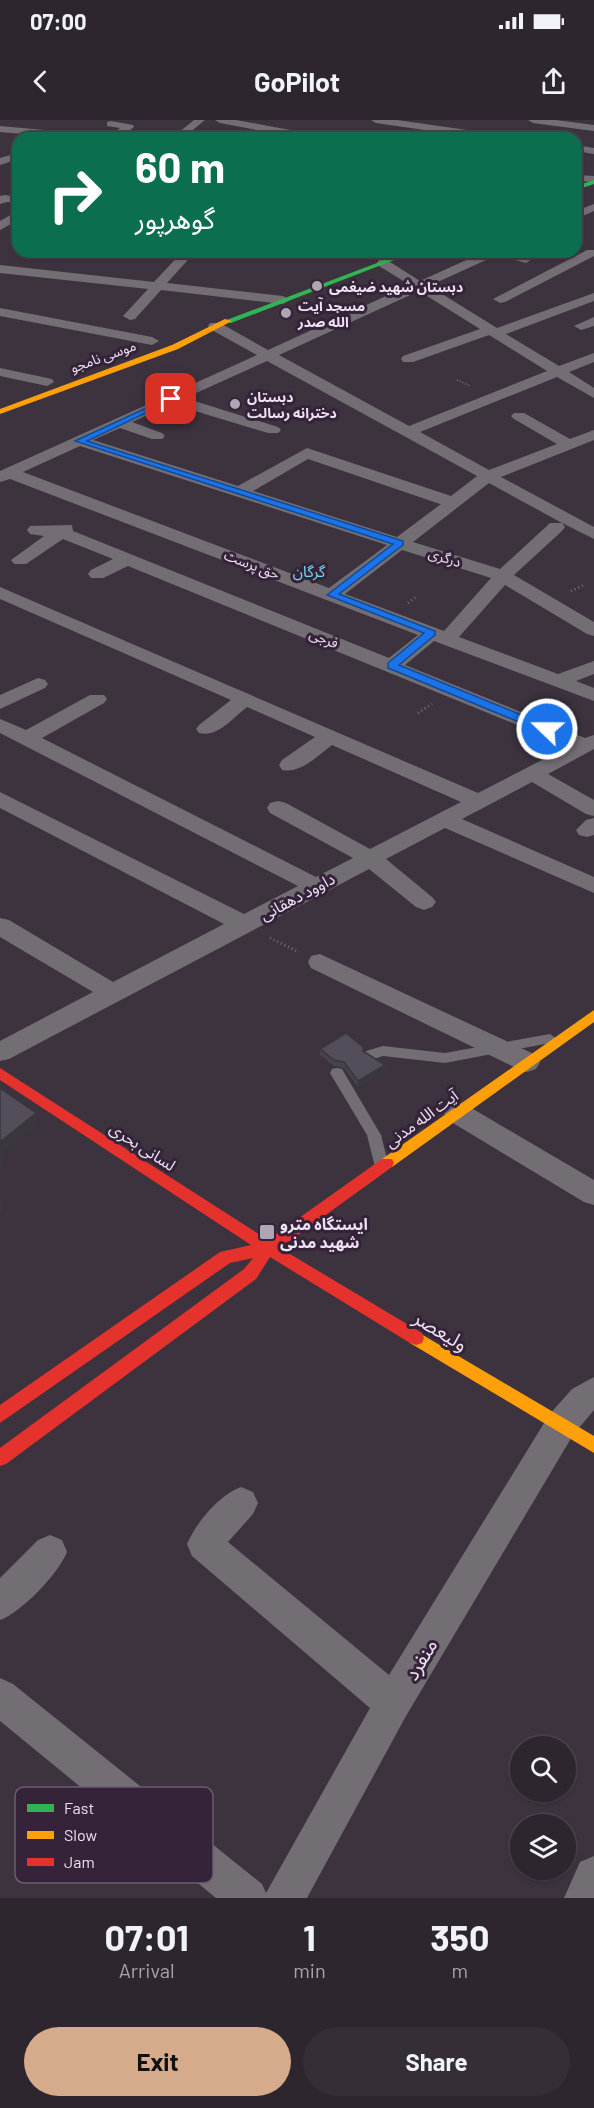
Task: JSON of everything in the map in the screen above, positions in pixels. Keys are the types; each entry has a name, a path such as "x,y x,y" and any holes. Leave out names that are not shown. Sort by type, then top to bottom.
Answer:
{"main road":[{"name":"موسی نامجو","path":"0,412 175,347 215,326 386,258"},
{"name":"موسی نامجو","path":"0,399 152,341 215,326"},
{"path":"47,382 62,388"},
{"name":"آیت الله مدنی","path":"0,1458 250,1274 268,1248 594,1015"},
{"name":"لسانی بحری","path":"0,1073 268,1248"},
{"name":"آیت الله مدنی","path":"0,1415 226,1257 268,1248"},
{"name":"ولیعصر","path":"268,1248 594,1445"}],"street":[{"path":"29,120 55,123 41,132"},
{"path":"185,132 200,120"},
{"path":"220,120 284,132"},
{"path":"376,120 460,132"},
{"path":"533,120 594,128"},
{"path":"111,124 129,128 122,132"},
{"path":"585,250 594,240"},
{"path":"130,316 183,258"},
{"path":"389,258 420,286 594,394"},
{"path":"5,475 481,258"},
{"path":"500,299 571,258"},
{"path":"0,269 283,300"},
{"path":"150,270 170,272"},
{"path":"98,293 116,282"},
{"path":"408,359 594,297"},
{"path":"0,312 152,341"},
{"path":"215,326 594,534"},
{"path":"408,432 594,357"},
{"path":"0,372 47,382"},
{"path":"171,399 273,430"},
{"path":"519,416 570,444"},
{"path":"119,423 156,436"},
{"path":"332,595 451,501 488,476 594,435"},
{"name":"درگری","path":"79,441 503,576 594,630"},
{"path":"240,492 307,453 451,501"},
{"name":"حق پرست","path":"5,475 99,506 594,695"},
{"path":"20,560 99,506"},
{"path":"392,666 439,636 556,527"},
{"name":"فرجی","path":"36,530 61,532 392,666 590,743"},
{"path":"97,574 128,559"},
{"path":"0,592 478,801"},
{"path":"559,681 594,667"},
{"path":"0,703 38,684"},
{"path":"27,738 98,699"},
{"path":"206,729 245,699"},
{"path":"0,725 316,886"},
{"path":"290,765 330,736"},
{"name":"داوود دهقانی","path":"0,1052 590,743"},
{"path":"531,773 592,822"},
{"path":"0,799 243,924"},
{"path":"278,808 370,858 424,903"},
{"path":"444,819 594,886"},
{"path":"4,933 113,993"},
{"path":"320,962 527,1062"},
{"path":"458,1113 594,1194"},
{"name":"منفرد","path":"285,1898 393,1702 561,1425 583,1399 594,1391"},
{"path":"241,1503 204,1544 393,1702"},
{"path":"0,1603 50,1552"},
{"path":"0,1697 111,1787"},
{"path":"213,1870 248,1898"},
{"path":"584,1898 594,1876"}],"lane":[{"path":"371,1055 383,1051 445,1058 564,1036"},
{"path":"337,1073 374,1135 382,1167"}],"path":[{"path":"243,924 320,962"}],"building":[{"path":"346,1033 363,1047 363,1051 385,1065 358,1081 344,1062 334,1060 320,1049"},
{"path":"0,1088 36,1113 0,1142"}],"traffic: fast":[{"path":"582,186 594,182"},
{"path":"228,321 396,258"}],"traffic: slow":[{"path":"0,412 175,347 228,321"},
{"path":"387,1163 594,1015"},
{"path":"416,1338 594,1445"}],"traffic: jam":[{"path":"0,1073 268,1248 416,1338"},
{"path":"0,1458 250,1274 268,1248 387,1163"},
{"path":"0,1415 226,1257 268,1248"}],"place":[{"name":"دبستان شهید ضیغمی","path":"317,286"},
{"name":"مسجد آیت الله صدر","path":"286,313"},
{"name":"دبستان دخترانه رسالت","path":"235,404"},
{"name":"ایستگاه مترو شهید مدنی","path":"267,1232"}],"district":[{"name":"گرگان","path":"309,571"}],"route":[{"path":"171,399 79,441 399,543 332,595 432,633 392,666 547,729"}]}
